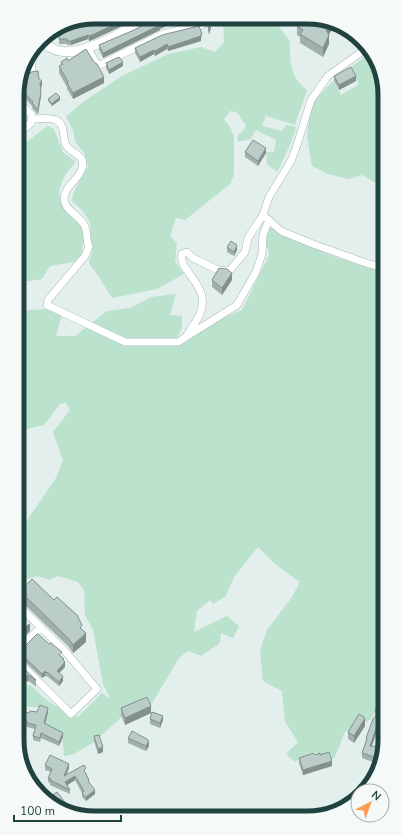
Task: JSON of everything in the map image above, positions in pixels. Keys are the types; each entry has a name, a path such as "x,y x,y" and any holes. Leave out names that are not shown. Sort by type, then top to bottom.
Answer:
{"street":[{"path":"129,24 131,28"},
{"path":"46,44 52,49 61,52 73,52 108,40 138,24"},
{"path":"87,47 98,66 163,34 202,24"},
{"path":"186,337 200,314 203,299 200,290 185,267 181,258 182,254 187,252 193,258 216,269 225,271 230,270 245,252 248,238 263,215 269,196 291,161 310,100 328,76 362,51"},
{"path":"27,74 32,69 31,63"},
{"path":"24,107 32,115 31,123 24,129"},
{"path":"32,119 50,118 57,120 64,129 65,143 68,148 81,157 83,162 80,174 66,191 64,201 66,206 82,221 85,226 89,246 85,256 48,300 47,305 124,342 178,342 237,305 256,272 262,254 263,235 269,220"},
{"path":"263,215 281,231 339,254 378,267"},
{"path":"24,611 64,650 96,689 71,714 24,667"},
{"path":"24,645 41,627"}],"green space":[{"path":"223,24 273,24 279,27 290,41 290,55 294,74 301,85 307,90 295,125 266,116 262,126 282,131 286,125 296,127 290,145 277,172 267,164 266,152 274,152 276,140 256,130 251,139 238,142 237,136 246,126 238,113 230,111 224,119 231,129 234,137 234,175 230,184 185,220 176,218 170,236 177,243 175,261 184,274 157,289 112,298 89,263 92,251 90,223 83,211 72,201 73,193 88,166 84,153 75,141 73,130 66,117 80,104 122,76 168,54 201,47 215,52 224,42"},
{"path":"366,56 376,76 378,95 378,184 362,175 348,179 328,174 312,166 307,136 310,111 315,100 333,81 341,95 359,84 350,68"},
{"path":"48,126 54,129 63,152 76,162 64,177 59,195 66,207 85,230 81,255 74,262 50,266 42,279 24,282 24,144"},
{"path":"270,228 338,258 378,270 378,707 371,719 345,732 334,759 314,752 295,762 286,754 298,742 285,722 282,691 263,681 260,650 267,630 292,597 300,582 275,564 258,547 234,577 226,596 213,604 210,600 197,611 194,632 227,616 239,626 233,638 221,633 220,643 201,656 188,651 179,658 151,705 126,713 94,742 74,754 64,756 62,737 46,731 45,708 24,706 24,687 30,685 49,702 78,717 102,693 111,699 103,684 93,630 85,616 84,590 78,582 58,576 49,580 38,576 27,579 24,577 24,525 56,478 63,460 53,432 70,410 66,403 60,404 44,425 24,430 24,312 29,310 50,309 62,314 56,336 75,336 107,311 130,308 151,297 176,294 170,315 182,316 182,328 174,344 183,344 218,320 242,310 269,255 265,238"}],"building":[{"path":"116,24 92,35 71,41 67,41 67,39 59,39 59,34 63,31 61,33 82,25"},
{"path":"145,24 160,25 103,53 99,45"},
{"path":"298,24 307,24 328,27 326,30 329,35 323,48 300,34 303,30 297,26"},
{"path":"199,26 202,34 201,36 168,47 167,44 140,57 135,48 162,35"},
{"path":"86,49 104,77 73,93 59,66 63,64 61,62 67,58 68,61"},
{"path":"119,57 123,62 109,70 106,63"},
{"path":"351,67 356,76 339,85 334,76"},
{"path":"38,71 39,79 42,81 40,83 41,92 38,109 24,92 26,78 31,72"},
{"path":"56,93 60,97 52,104 48,99"},
{"path":"253,140 266,148 258,161 245,152"},
{"path":"231,241 237,245 234,252 227,247"},
{"path":"219,268 227,269 232,273 222,288 212,280"},
{"path":"32,579 54,600 57,597 77,615 82,625 80,628 86,633 73,645 68,638 25,596 27,594 24,591 24,587"},
{"path":"38,634 49,644 51,643 62,652 59,655 65,662 57,671 63,676 59,682 45,671 42,674 24,657 25,646"},
{"path":"24,669 36,680 28,675 27,676 24,674"},
{"path":"147,697 151,706 125,718 121,708"},
{"path":"378,704 378,712 375,711"},
{"path":"40,705 48,708 44,723 63,733 59,742 41,733 40,738 33,736 36,725 27,723 27,721 24,720 24,711 29,713 30,711 37,712"},
{"path":"152,712 163,716 160,723 150,719"},
{"path":"378,713 378,726 370,746 378,747 376,758 362,753 373,719"},
{"path":"359,714 365,718 354,736 348,732"},
{"path":"132,731 149,741 146,746 128,738"},
{"path":"99,735 103,747 98,749 94,736"},
{"path":"329,752 332,761 303,770 299,758 314,753 315,755 320,753 320,755"},
{"path":"50,755 69,764 64,776 84,765 86,768 84,770 89,780 88,781 95,790 86,797 82,793 84,791 75,776 65,782 70,790 50,780 51,779 48,778 52,769 45,765"},
{"path":"57,792 68,806 57,800 53,795"}]}
